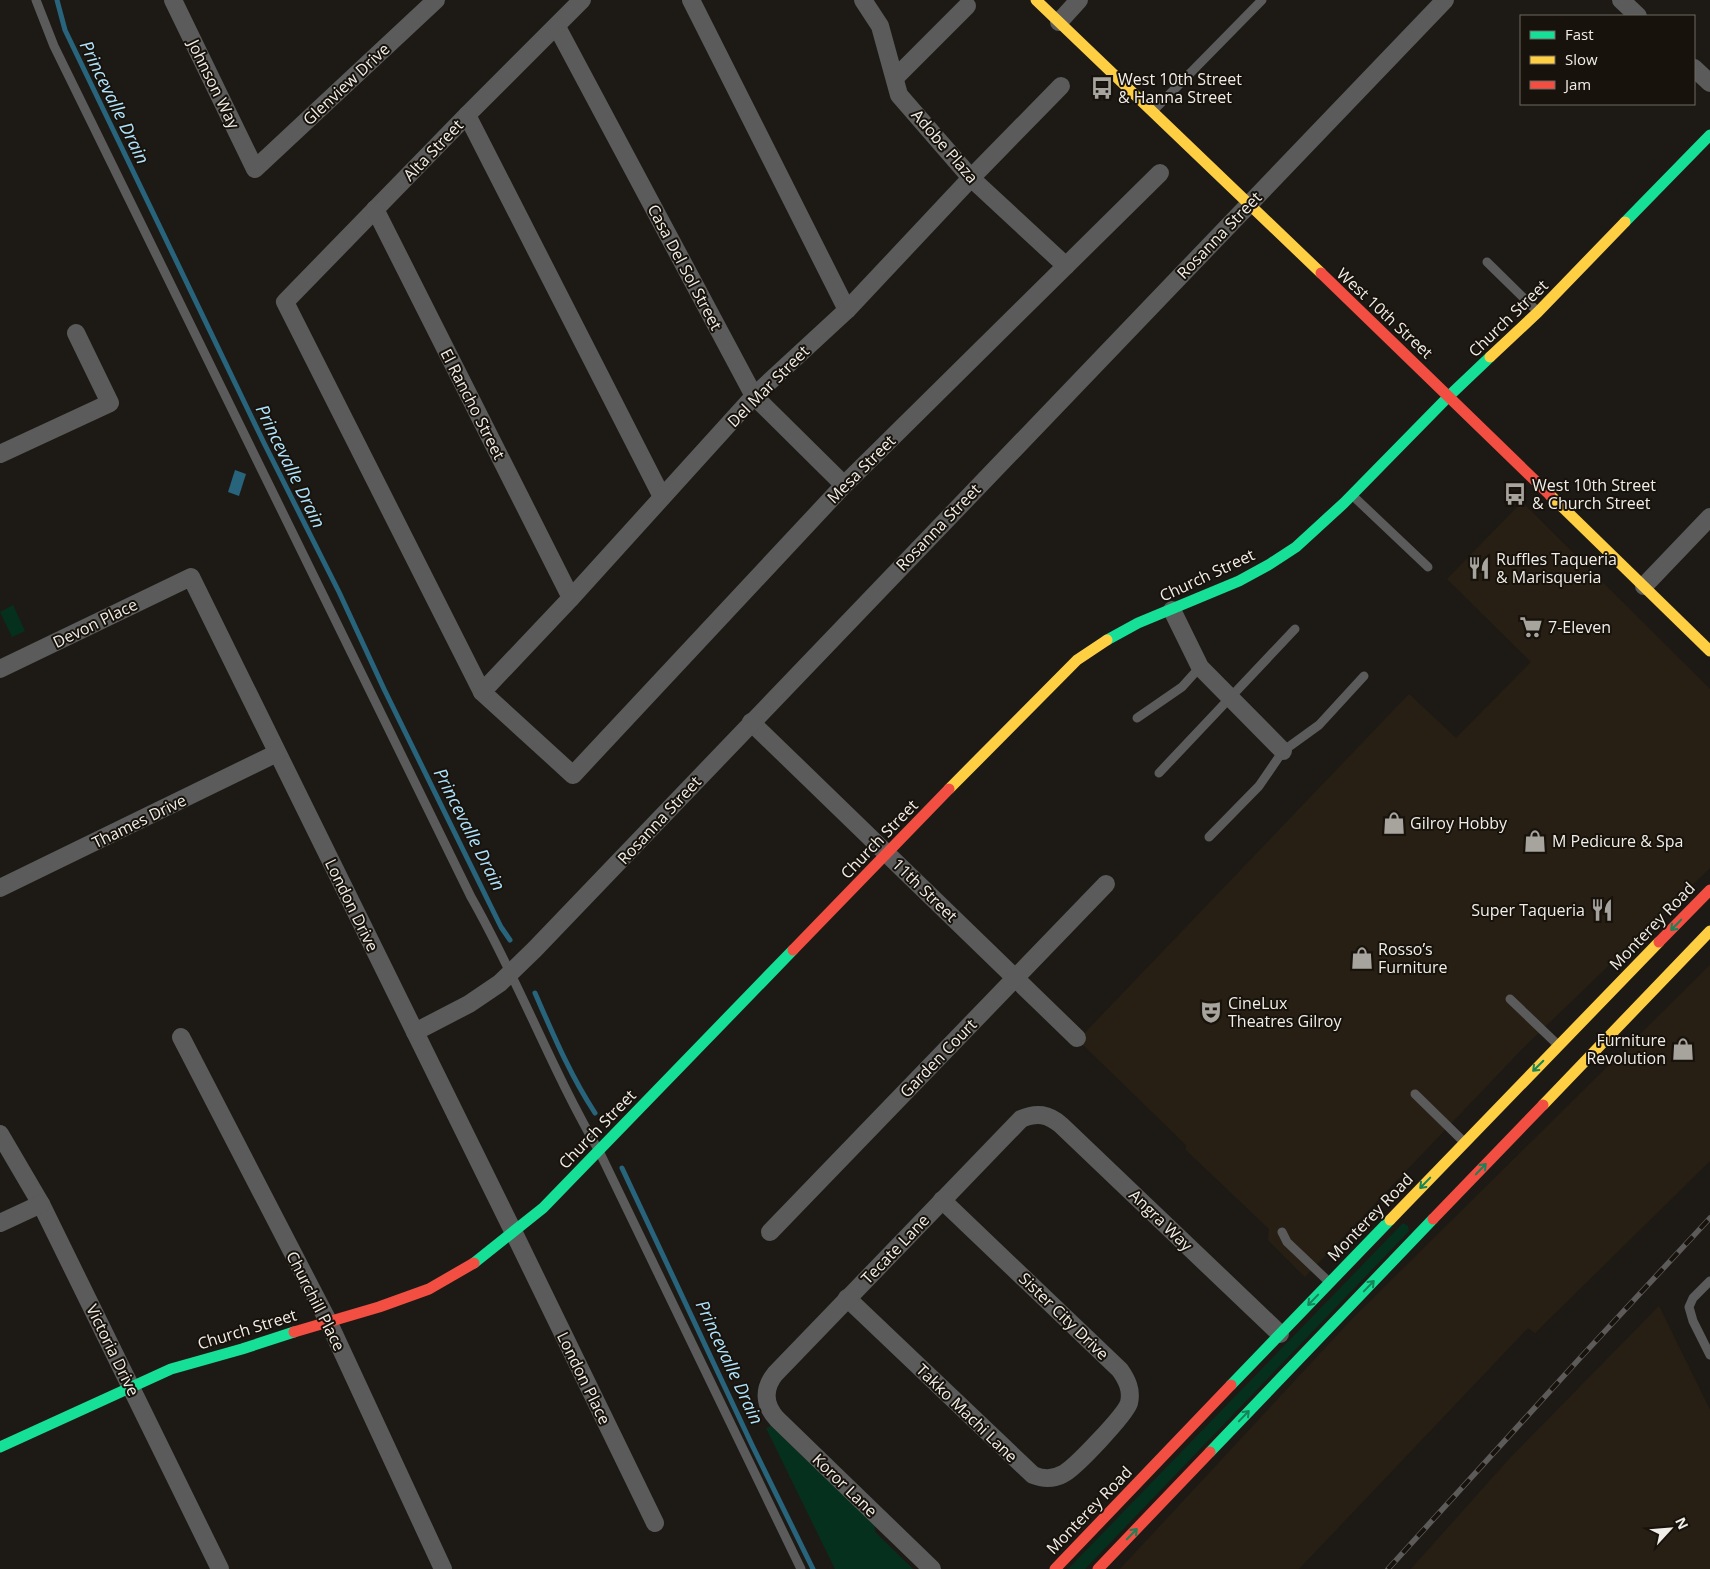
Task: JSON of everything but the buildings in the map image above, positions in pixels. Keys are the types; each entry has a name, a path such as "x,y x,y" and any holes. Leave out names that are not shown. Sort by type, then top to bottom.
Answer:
{"street":[{"name":"Johnson Way","path":"173,0 255,169"},
{"name":"Glenview Drive","path":"255,169 436,0"},
{"name":"Alta Street","path":"482,692 285,302 582,0"},
{"path":"691,0 847,310"},
{"name":"Adobe Plaza","path":"863,0 880,26 899,94 971,178 1066,266"},
{"name":"West 10th Street","path":"1036,0 1449,396 1710,651"},
{"path":"1059,22 1079,0"},
{"name":"Rosanna Street","path":"415,1032 469,1004 500,983 579,904 751,722 1445,0"},
{"path":"1621,0 1637,15"},
{"path":"895,78 967,6"},
{"name":"Casa Del Sol Street","path":"557,27 754,396 844,486"},
{"path":"1695,69 1710,83"},
{"name":"Del Mar Street","path":"482,692 571,598 754,396 847,310 971,178 1061,86"},
{"path":"467,115 662,497"},
{"name":"Church Street","path":"0,1447 171,1368 242,1349 328,1321 379,1307 429,1289 476,1262 514,1233 543,1208 1077,660 1105,641 1138,623 1239,581 1296,547 1352,495 1449,396 1538,312 1710,135"},
{"name":"Mesa Street","path":"482,692 573,775 844,486 1160,174"},
{"name":"El Rancho Street","path":"375,209 571,598"},
{"path":"0,454 110,403 76,333"},
{"path":"1644,586 1710,517"},
{"name":"Devon Place","path":"0,669 191,577"},
{"name":"London Drive","path":"191,577 514,1233"},
{"path":"1172,610 1200,668 1283,751"},
{"name":"11th Street","path":"751,722 1076,1038"},
{"name":"Thames Drive","path":"0,888 277,753"},
{"name":"Garden Court","path":"770,1232 1106,884"},
{"name":"Monterey Road","path":"1055,1569 1464,1142 1710,890"},
{"path":"1098,1569 1710,931"},
{"name":"Churchill Place","path":"181,1038 328,1321 443,1569"},
{"name":"Tecate Lane","path":"766,1397 767,1389 775,1374 1015,1124 1029,1115 1038,1114"},
{"name":"Angra Way","path":"1038,1114 1054,1119 1061,1125 1280,1334"},
{"name":"Victoria Drive","path":"0,1134 41,1204 132,1386 220,1569"},
{"name":"Sister City Drive","path":"942,1200 1120,1370 1125,1377 1130,1394 1125,1411 1094,1444"},
{"path":"0,1224 41,1204"},
{"name":"London Place","path":"514,1233 655,1523"},
{"name":"Takko Machi Lane","path":"848,1298 1032,1475 1048,1479 1064,1474 1094,1444"},
{"name":"Koror Lane","path":"766,1397 771,1413 777,1420 932,1569"}],"lane":[{"path":"36,0 54,46 471,897 492,934 576,1112 599,1151 800,1569"},
{"path":"1152,112 1262,0"},
{"path":"1487,262 1538,312"},
{"path":"1352,495 1428,567"},
{"path":"1159,773 1295,629"},
{"path":"1136,718 1182,687 1200,668"},
{"path":"1209,837 1259,786 1283,751 1319,725 1364,676"},
{"path":"1510,999 1558,1046"},
{"path":"1416,1094 1464,1142"},
{"path":"1282,1232 1287,1242 1330,1282"},
{"path":"1710,1280 1693,1298 1689,1307 1693,1321 1710,1355"}],"shaded area":[{"path":"1522,502 1710,689 1710,868 1522,1049 1305,1277 1268,1240 1269,1229 1186,1150 1186,1145 1078,1040 1409,694 1456,738 1531,662 1447,579"},
{"path":"1710,965 1710,1161 1535,1333 1528,1328 1299,1569 1120,1569 1352,1319"},
{"path":"1659,1306 1710,1410 1710,1569 1411,1569 1510,1458"}],"green space":[{"path":"13,605 25,631 12,637 0,612"},
{"path":"1403,1223 1408,1226 1409,1231 1085,1569 1068,1569"},
{"path":"771,1426 874,1524 875,1532 913,1569 835,1569 766,1428"}],"water":[{"path":"235,470 246,474 239,496 228,492"}],"waterway":[{"name":"Princevalle Drain","path":"57,0 65,30 264,443 339,592 384,689 501,927 510,940"},
{"name":"Princevalle Drain","path":"535,993 555,1039 595,1113"},
{"name":"Princevalle Drain","path":"622,1168 752,1445 813,1569"}],"railway":[{"path":"1388,1569 1710,1218"}],"traffic: fast":[{"path":"1625,222 1710,135"},
{"path":"1107,640 1138,623 1239,581 1296,547 1344,503 1490,357"},
{"path":"474,1263 543,1208 793,950"},
{"path":"1210,1452 1433,1219"},
{"path":"1231,1385 1390,1220"},
{"path":"0,1447 171,1369 294,1332"}],"traffic: slow":[{"path":"1036,0 1321,273"},
{"path":"1490,357 1538,312 1625,222"},
{"path":"1550,495 1710,651"},
{"path":"949,789 1077,660 1107,640"},
{"path":"1543,1105 1710,931"},
{"path":"1390,1220 1659,942"}],"traffic: jam":[{"path":"1321,273 1550,495"},
{"path":"793,950 949,789"},
{"path":"1659,942 1710,890"},
{"path":"1433,1219 1543,1105"},
{"path":"294,1332 379,1307 429,1289 474,1263"},
{"path":"1055,1569 1231,1385"},
{"path":"1098,1569 1210,1452"}],"place":[{"name":"West 10th Street & Hanna Street","path":"1102,88"},
{"name":"West 10th Street & Church Street","path":"1515,494"},
{"name":"Ruffles Taqueria & Marisqueria","path":"1479,568"},
{"name":"7-Eleven","path":"1531,627"},
{"name":"Gilroy Hobby","path":"1394,823"},
{"name":"M Pedicure & Spa","path":"1535,841"},
{"name":"Super Taqueria","path":"1602,910"},
{"name":"Rosso’s Furniture","path":"1362,958"},
{"name":"CineLux Theatres Gilroy","path":"1211,1012"},
{"name":"Furniture Revolution","path":"1683,1049"}]}
